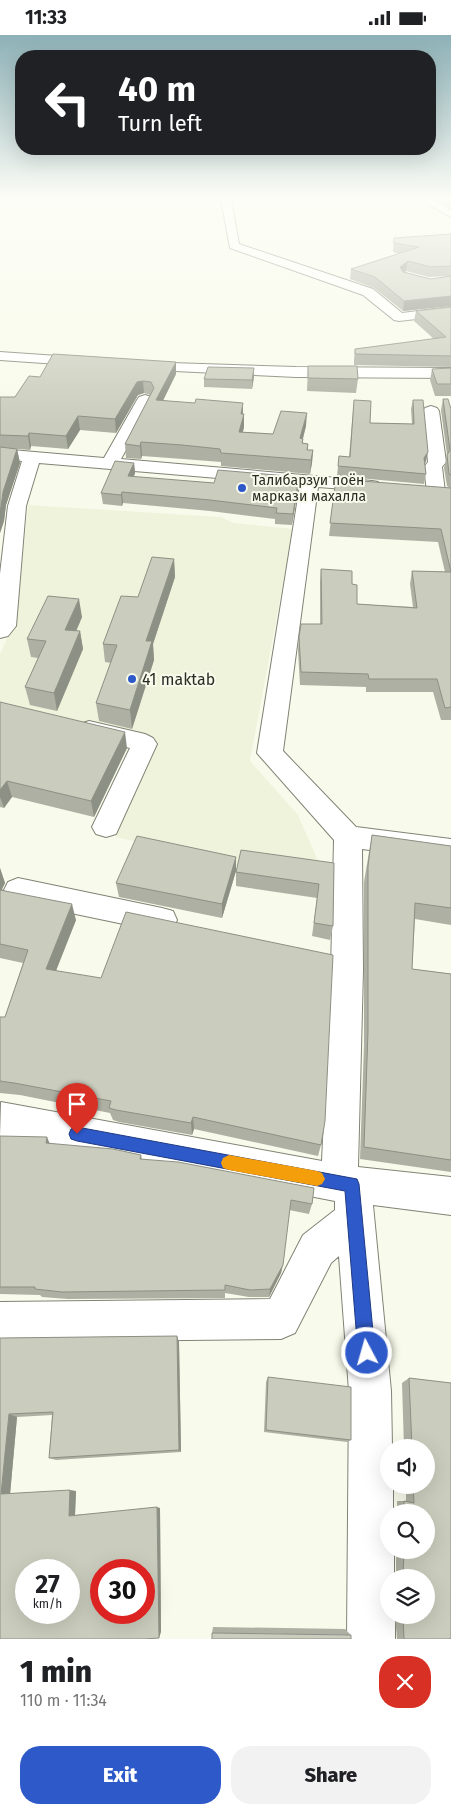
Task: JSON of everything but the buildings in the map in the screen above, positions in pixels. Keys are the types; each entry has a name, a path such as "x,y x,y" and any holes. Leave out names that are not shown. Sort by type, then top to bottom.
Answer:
{"street":[{"path":"315,274 368,292 399,317 451,311"},
{"path":"0,356 104,364"},
{"path":"122,365 296,372 451,373"},
{"path":"110,463 145,400"},
{"path":"416,490 443,493 433,467 437,462 437,448 431,411"},
{"path":"0,454 386,487"},
{"path":"0,631 4,626 17,506 32,456"},
{"path":"310,481 270,753 348,837 451,850"},
{"path":"71,726 136,740 144,744 106,827"},
{"path":"348,837 332,955 348,1195 370,1391 371,1639"},
{"path":"18,890 192,926"},
{"path":"1,1119 348,1195 451,1195"},
{"path":"0,1322 281,1319 317,1249 348,1195"}],"shaded area":[{"name":"41 maktab","path":"28,505 221,517 233,523 293,529 250,761 298,815 330,888 116,837 146,740 0,704 0,654 16,620"}],"slow traffic":[{"path":"229,1163 317,1179"}],"place":[{"name":"Талибарзуи поён маркази махалла","path":"242,488"},
{"name":"41 maktab","path":"132,679"}],"route":[{"path":"77,1134 352,1184 367,1353"}]}
